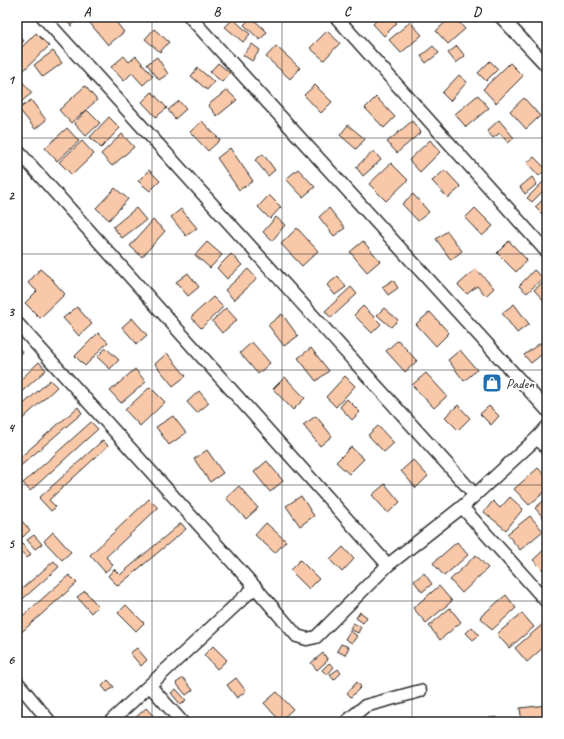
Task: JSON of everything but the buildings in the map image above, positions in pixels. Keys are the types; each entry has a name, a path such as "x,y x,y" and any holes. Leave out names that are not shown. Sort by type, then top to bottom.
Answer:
{"street":[{"path":"43,17 475,495"},
{"path":"190,17 547,410"},
{"path":"336,17 547,252"},
{"path":"501,17 547,66"},
{"path":"17,150 388,565"},
{"path":"17,323 255,586 297,636 307,639 320,634 388,565 475,495 538,438 547,427"},
{"path":"538,438 547,448"},
{"path":"462,506 547,602"},
{"path":"110,722 255,586"},
{"path":"17,682 50,722"},
{"path":"150,686 182,722"},
{"path":"346,722 365,706 420,691"}],"place":[{"name":"Paden","path":"492,383"}]}
